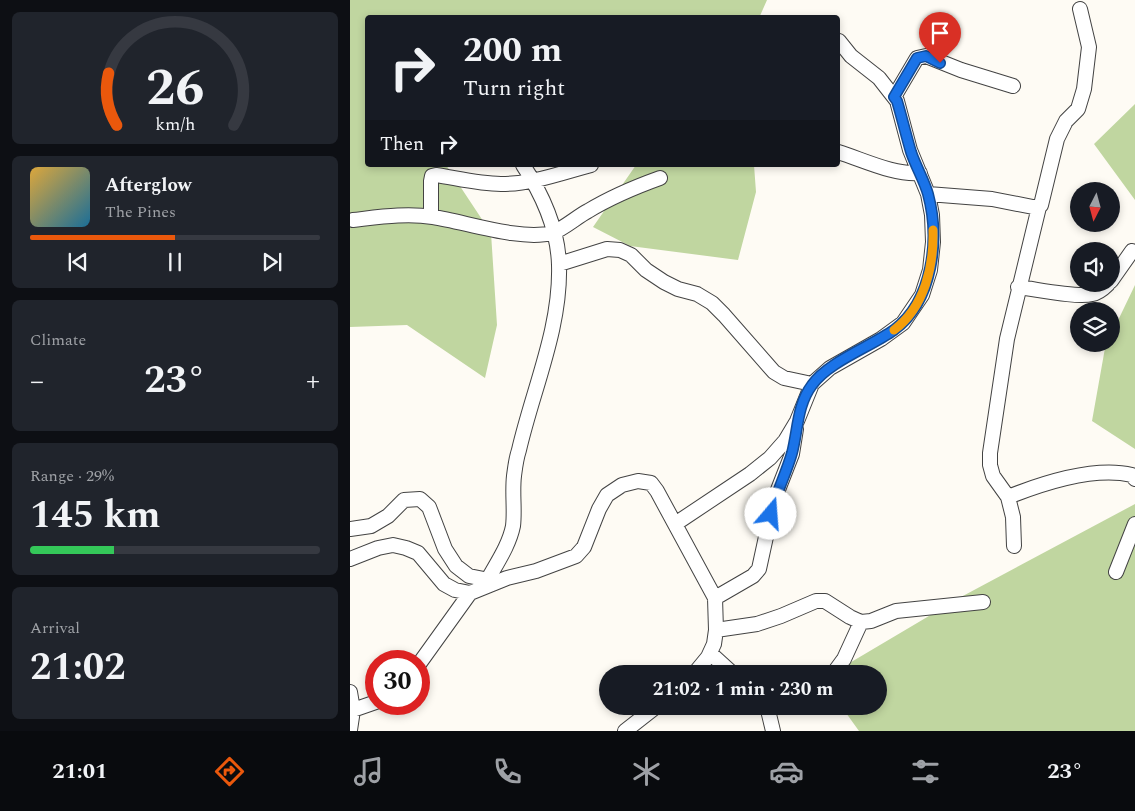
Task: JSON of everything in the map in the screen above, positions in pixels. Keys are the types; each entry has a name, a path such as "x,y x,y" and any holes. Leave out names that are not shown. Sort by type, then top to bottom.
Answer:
{"street":[{"path":"1014,546 1013,517 1008,497 993,476 990,465 990,453 1006,348 1018,287 1039,207 1043,202 1057,139 1066,121 1078,109 1084,90 1089,47 1080,9"},
{"path":"675,524 750,474 770,458 785,441 797,420 812,384 830,368 881,339 903,323 922,295 930,270 933,242 932,215 928,194 915,164 900,109 894,97 879,78 851,56 840,42"},
{"path":"894,97 917,58 921,56 926,56 947,65 1013,86"},
{"path":"840,153 896,172 920,173"},
{"path":"493,581 512,526 515,468 518,451 550,342 557,301 559,264 554,233 534,181 524,167"},
{"path":"431,216 431,181 432,176 436,174 499,184 534,181 584,167"},
{"path":"353,220 399,214 431,216 510,232 554,233 604,201 631,188 660,178"},
{"path":"928,194 992,199 1039,207"},
{"path":"559,264 607,249 620,250 631,256 646,270 664,282 678,289 697,294 712,303 774,372 784,378 812,384"},
{"path":"1120,268 1132,251"},
{"path":"1018,287 1080,294 1098,292"},
{"path":"715,598 753,576 759,568 774,500 792,454 797,420"},
{"path":"1008,497 1040,484 1089,474 1123,473 1135,479"},
{"path":"429,650 470,593 493,581 536,572 576,556 584,547 599,508 607,495 622,486 638,481 651,483 657,491 715,598 716,630 714,644 701,665"},
{"path":"350,529 372,526 388,516 404,500 420,499 429,507 445,549 456,566 469,576 493,581"},
{"path":"1116,572 1135,524"},
{"path":"350,559 378,548 393,545 406,548 418,553 444,584 455,590 470,593"},
{"path":"716,630 757,624 816,601 825,601 850,617 862,622 871,621 896,611 983,602"},
{"path":"839,665 862,622"},
{"path":"710,652 724,665"},
{"path":"350,692 353,710 350,730"},
{"path":"353,710 365,706"},
{"path":"625,731 646,715"},
{"path":"769,715 773,731"}],"green space":[{"path":"350,0 767,0 760,15 365,15 365,167 447,167 491,233 497,325 485,378 407,325 350,327"},
{"path":"1135,104 1135,200 1094,144"},
{"path":"635,167 754,167 756,192 738,260 630,246 593,227"},
{"path":"1135,285 1135,449 1092,421 1104,352 1120,352 1120,316"},
{"path":"1135,504 1135,731 859,731 847,715 887,715 887,665 846,665 961,597"}],"slow traffic":[{"path":"894,330 903,323 922,295 930,270 933,230"}],"route":[{"path":"771,514 774,500 792,454 797,420 812,384 830,368 881,339 903,323 922,295 930,270 933,242 932,215 928,194 910,150 902,117 894,97 917,58 926,56 940,63"}]}
